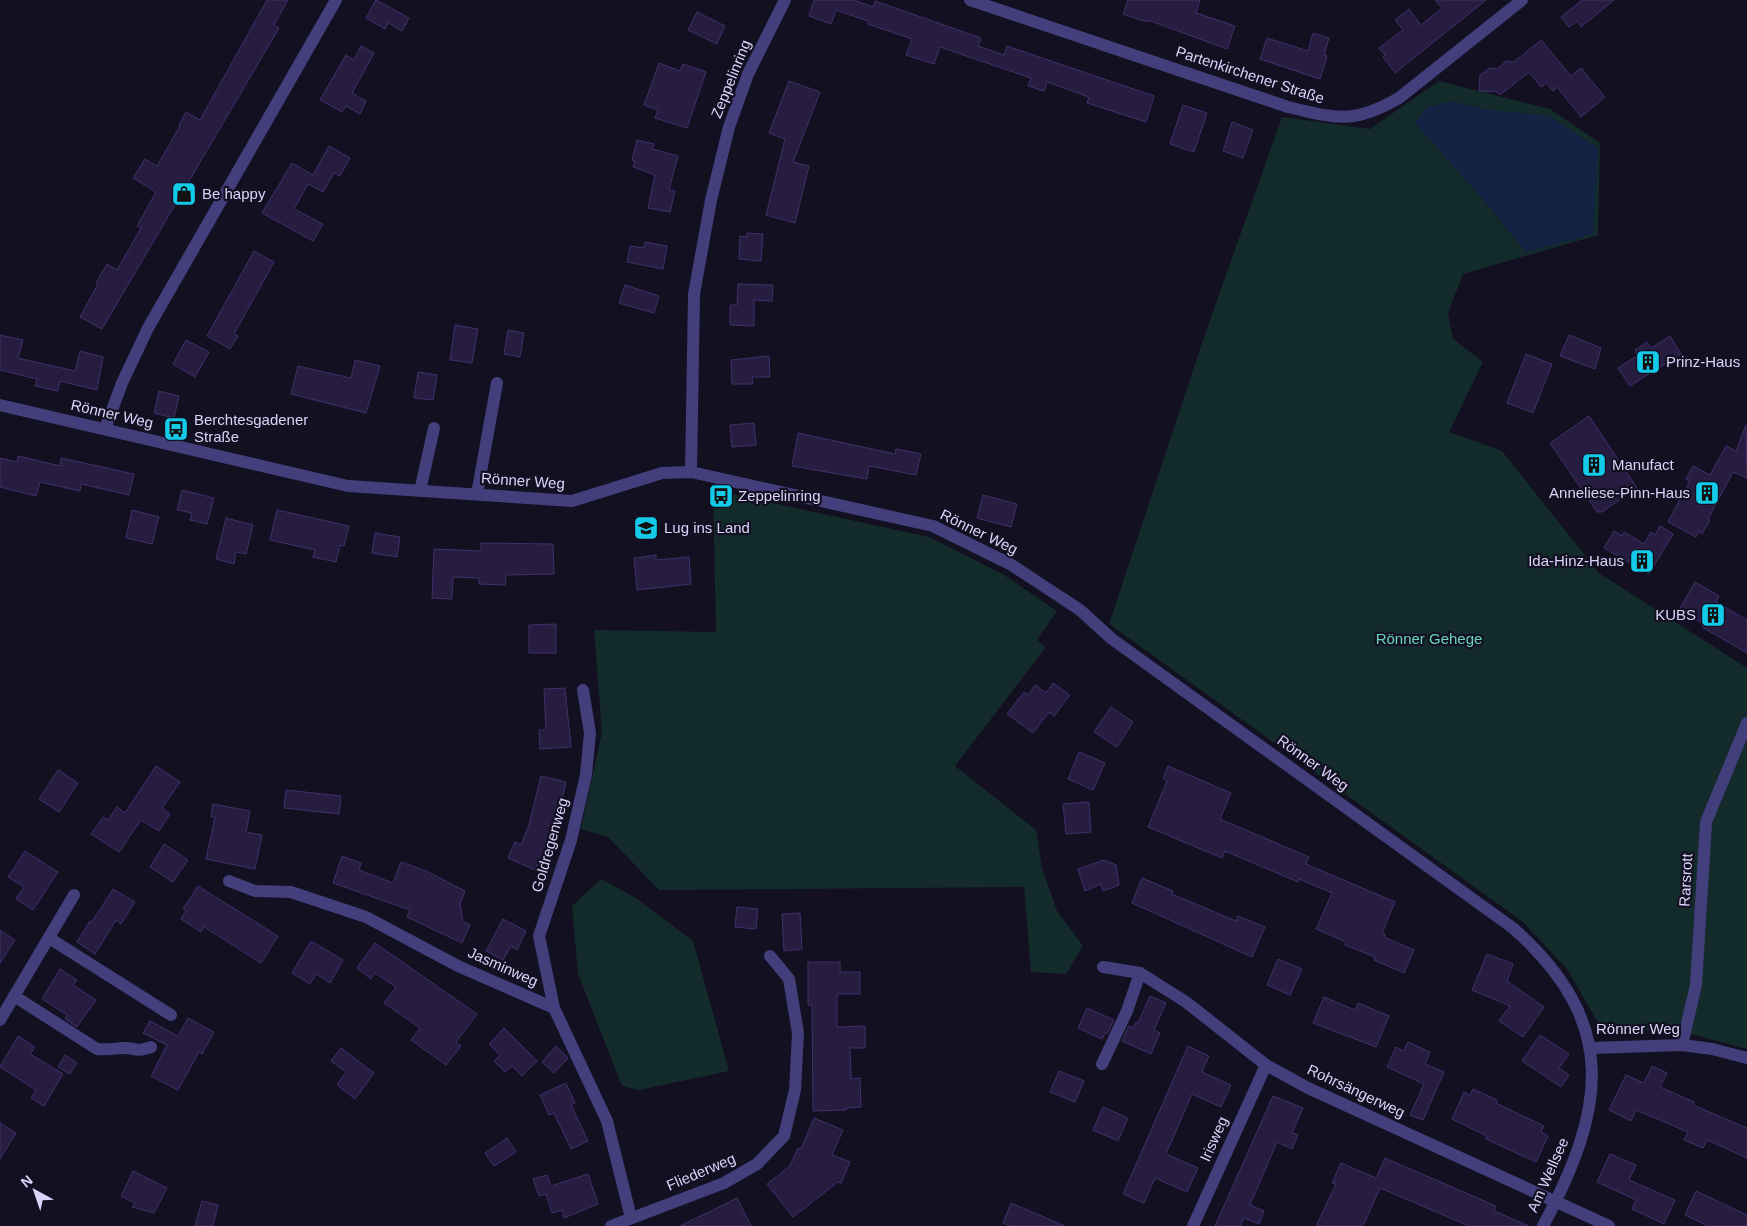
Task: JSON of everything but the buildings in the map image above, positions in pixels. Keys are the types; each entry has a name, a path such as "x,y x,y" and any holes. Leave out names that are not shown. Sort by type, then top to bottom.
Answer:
{"street":[{"path":"105,429 122,384 148,328 336,0"},
{"name":"Zeppelinring","path":"691,472 693,456 694,294 711,200 729,127 748,74 785,0"},
{"name":"Partenkirchener Straße","path":"970,0 1288,107 1331,118 1353,117 1377,111 1399,98 1522,0"},
{"path":"477,494 497,383"},
{"name":"Rönner Weg","path":"0,405 348,486 572,500 662,473 691,472 933,526 1010,564 1080,610 1112,639 1513,928 1531,944 1555,972 1573,1000 1591,1048 1682,1045 1712,1049 1747,1058"},
{"path":"420,490 434,428"},
{"name":"Goldregenweg","path":"554,1008 539,936 571,840 586,775 590,733 582,690"},
{"name":"Rarsrott","path":"1682,1045 1696,985 1706,822 1747,722"},
{"name":"Jasminweg","path":"229,881 255,891 290,892 366,917 458,966 554,1008"},
{"path":"0,1020 74,895"},
{"path":"49,938 171,1015"},
{"name":"Fliederweg","path":"611,1226 724,1183 758,1164 784,1136 795,1090 798,1033 789,979 770,956"},
{"name":"Rohrsängerweg","path":"1103,967 1140,973 1186,1002 1266,1065 1308,1088 1609,1226"},
{"path":"1102,1064 1127,1011 1140,973"},
{"path":"14,996 97,1049 111,1050 124,1048 139,1051 151,1047"},
{"path":"554,1008 607,1121 631,1218"},
{"name":"Am Wellsee","path":"1543,1226 1556,1201 1584,1134 1592,1090 1591,1048"},
{"name":"Irisweg","path":"1193,1226 1266,1065"}],"green space":[{"name":"Rönner Gehege","path":"1439,81 1550,109 1600,143 1598,235 1463,274 1448,313 1453,339 1483,362 1449,432 1502,451 1599,573 1747,668 1747,1049 1695,1035 1600,1026 1567,969 1523,922 1109,624 1202,343 1282,117 1370,129","holes":["1450,101 1484,109 1526,252 1482,198"]},
{"path":"713,490 929,537 1004,575 1057,611 1037,640 1046,647 955,766 1036,830 1042,868 1057,911 1083,946 1066,974 1031,972 1024,887 659,890 608,837 581,829 602,732 594,630 716,632"},
{"path":"601,879 636,898 693,941 729,1071 639,1090 622,1086 578,974 572,906"}],"water":[{"path":"1450,101 1484,109 1550,116 1598,148 1593,234 1526,252 1482,198 1415,123 1426,108"}],"place":[{"name":"Be happy","path":"184,194"},
{"name":"Prinz-Haus","path":"1648,362"},
{"name":"Berchtesgadener Straße","path":"176,429"},
{"name":"Manufact","path":"1594,465"},
{"name":"Anneliese-Pinn-Haus","path":"1707,493"},
{"name":"Zeppelinring","path":"721,496"},
{"name":"Lug ins Land","path":"646,528"},
{"name":"Ida-Hinz-Haus","path":"1642,561"},
{"name":"KUBS","path":"1713,615"}]}
